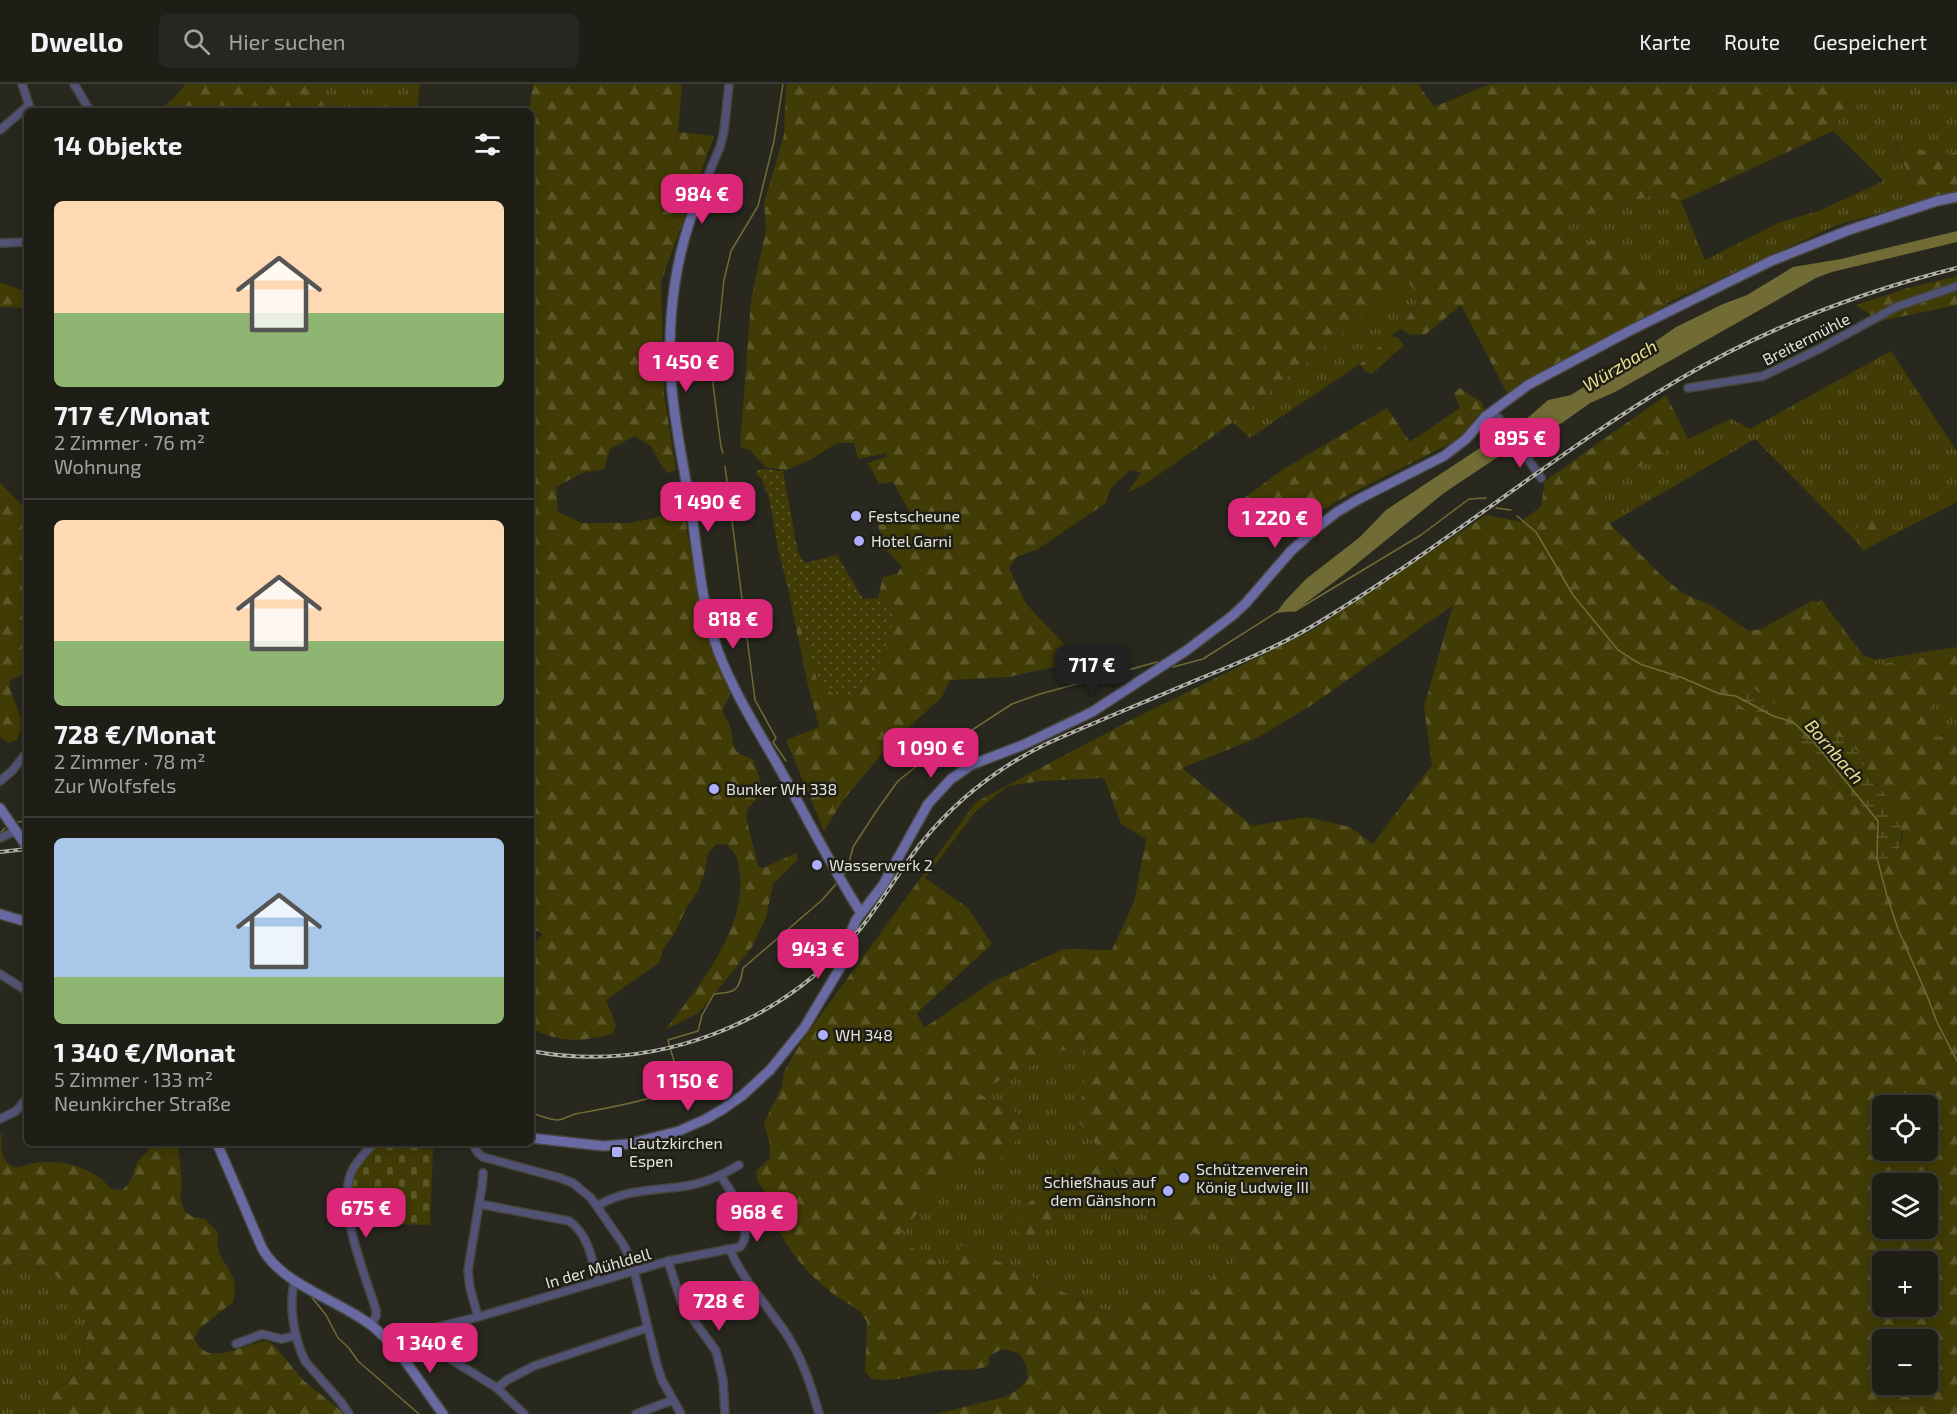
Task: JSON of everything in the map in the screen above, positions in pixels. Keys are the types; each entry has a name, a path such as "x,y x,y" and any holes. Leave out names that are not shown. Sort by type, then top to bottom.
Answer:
{"main road":[{"path":"699,197 688,221 681,246 672,309 670,357 677,432 706,608 718,650 736,690 861,913"},
{"path":"534,1138 616,1146 662,1136 693,1125 729,1104 770,1070 791,1045 840,968 850,934 861,913 883,885 928,804 951,778 971,765 1048,734 1083,717 1187,650 1232,616 1291,551 1337,512 1444,456 1472,432 1486,416 1528,386 1681,305 1771,261 1849,230 1937,201 1957,197"},
{"path":"0,807 24,843"},
{"path":"0,914 24,921"},
{"path":"218,1146 267,1256 277,1268 371,1325 390,1343 443,1414"}],"street":[{"path":"22,84 30,108"},
{"path":"74,84 88,108"},
{"path":"699,197 720,147 729,84"},
{"path":"0,130 24,112"},
{"path":"0,243 24,242"},
{"name":"Breitermühle","path":"1688,388 1763,376 1819,349 1896,307 1957,286"},
{"path":"1493,412 1541,478"},
{"path":"0,781 24,756"},
{"path":"0,838 16,831"},
{"path":"0,974 24,989"},
{"path":"0,1119 16,1111 24,1102"},
{"path":"371,1146 352,1171 348,1194 354,1245 376,1310 376,1316 371,1325"},
{"path":"474,1146 483,1156 573,1183 583,1190 597,1206 623,1244 635,1272 657,1365 681,1414"},
{"path":"597,1206 607,1200 632,1192 697,1184 739,1165"},
{"path":"477,1317 468,1270 483,1173"},
{"path":"720,1175 739,1204 746,1235 740,1247 730,1250 740,1269 786,1334 800,1358 810,1379 819,1414"},
{"path":"479,1204 569,1221 576,1226 585,1239 598,1282"},
{"name":"In der Mühldell","path":"390,1343 404,1335 435,1329 668,1262 730,1250"},
{"path":"668,1262 682,1304 716,1351 723,1380 725,1414"},
{"path":"295,1280 292,1291 295,1336 305,1361 349,1414"},
{"path":"497,1388 534,1366 647,1328"},
{"path":"435,1329 441,1352 444,1355 497,1388 524,1414"},
{"path":"236,1344 262,1334 281,1339 295,1336"},
{"path":"636,1414 673,1400"}],"green space":[{"path":"186,84 318,84 332,108 162,108"},
{"path":"318,84 420,84 417,108 332,108"},
{"path":"533,84 682,84 678,132 714,136 661,282 664,395 676,470 668,473 651,446 635,436 610,449 604,469 582,473 556,487 558,512 582,523 630,523 671,514 682,515 685,518 705,626 730,693 723,710 724,714 729,724 735,750 753,759 761,784 760,796 748,808 746,817 758,866 766,867 796,853 798,859 773,884 766,917 752,947 698,1013 665,1030 706,975 729,933 737,912 740,890 737,859 727,845 717,844 708,853 698,891 663,950 659,963 606,1000 616,1025 613,1034 580,1040 563,1039 534,1030 534,943 543,934 534,930 534,108 529,108"},
{"path":"786,84 1418,84 1434,107 1490,84 1855,84 1833,131 1681,201 1660,193 1570,220 1565,250 1600,238 1668,304 1508,395 1461,305 1426,334 1411,335 1400,329 1420,297 1407,281 1233,422 1147,483 1128,492 1141,473 1130,470 1110,489 1106,503 1038,549 1016,557 1009,568 1026,604 1080,661 1008,677 950,680 941,698 890,744 844,799 824,831 786,740 819,727 788,589 818,682 856,695 877,666 889,637 892,612 878,598 883,577 897,574 902,566 886,550 876,520 892,515 906,517 909,511 893,482 879,484 868,463 886,457 887,453 858,459 854,443 837,443 810,460 786,470 765,467 750,450 740,447 751,300 766,229 764,203 784,135"},
{"path":"1855,84 1957,84 1957,152 1936,156 1894,139 1919,202 1837,225 1667,303 1600,238 1564,251 1570,220 1660,193 1681,201 1705,260 1778,223 1821,210 1884,181 1833,131"},
{"path":"1894,138 1936,156 1957,152 1957,191 1919,202"},
{"path":"1957,276 1957,305 1880,321 1856,305 1905,289"},
{"path":"1407,281 1420,296 1400,329 1360,364 1250,438 1233,422"},
{"path":"0,282 24,291 24,308 0,307"},
{"path":"1390,337 1397,337 1404,345 1372,374 1365,371 1360,364"},
{"path":"1891,351 1957,451 1957,502 1883,540 1884,526 1856,529 1857,542 1755,439 1609,524 1583,498 1688,439 1731,419 1750,429"},
{"path":"1460,388 1482,403 1485,412 1457,440 1346,496 1320,511 1288,535 1277,530 1262,533 1240,501 1282,470 1387,408 1410,442 1460,408 1454,393"},
{"path":"1666,395 1688,439 1584,498 1664,578 1684,594 1709,604 1749,631 1761,629 1812,601 1818,602 1862,661 1876,665 1957,652 1957,695 1930,705 1929,728 1936,738 1957,731 1957,1414 936,1414 1008,1396 1021,1387 1028,1377 1026,1365 1019,1353 1002,1349 989,1356 988,1366 982,1368 937,1371 897,1379 872,1379 865,1372 867,1322 860,1311 833,1294 808,1272 777,1229 770,1200 757,1180 756,1171 770,1158 770,1144 764,1123 782,1086 784,1072 801,1042 976,802 1133,719 1316,628 1486,515 1521,522 1541,506 1545,481","holes":["1453,605 1424,707 1432,765 1373,844 1350,827 1306,817 1252,826 1182,768 1257,738 1315,703","1789,735 1813,741 1841,737 1863,756 1867,776 1887,796 1871,822 1839,779 1797,745","1104,778 1121,824 1146,839 1134,902 1112,950 1063,949 992,982 924,1028 917,1013 992,944 968,908 925,878 976,811 1008,786 1041,781","1903,831 1896,858 1877,858 1873,838","1089,1038 1079,1122 1099,1149 1027,1204 1018,1218 1015,1229 1022,1236 1034,1236 1077,1194 1113,1167 1140,1206 1154,1220 1213,1239 1242,1257 1168,1310 1140,1300 1112,1315 963,1245 944,1267 897,1238 961,1160 991,1170 1032,1122 976,1092"]},
{"path":"758,470 783,471 798,553 805,563 837,555 863,599 878,598 892,612 886,648 877,666 856,695 838,698 818,682 788,589 769,498 761,478 755,473"},
{"path":"0,483 24,507 24,674 11,680 9,686 20,719 21,726 17,740 8,743 0,736"},
{"path":"1874,520 1884,526 1883,540 1864,551 1857,542 1856,529 1864,521"},
{"path":"1821,599 1863,655 1875,660 1957,647 1957,652 1876,665 1862,661 1818,602"},
{"path":"1748,684 1779,707 1773,716 1761,720 1736,703 1731,696 1736,696"},
{"path":"1957,695 1957,731 1936,738 1929,728 1930,705"},
{"path":"1788,735 1813,741 1841,737 1863,756 1867,776 1887,796 1895,816 1871,822 1839,779"},
{"path":"1899,821 1901,840 1896,859 1877,858 1873,838 1877,828"},
{"path":"1089,1038 1079,1122 1140,1206 1154,1220 1213,1239 1242,1257 1168,1311 1140,1300 1113,1315 963,1245 944,1268 897,1238 961,1160 1031,1121 976,1092"},
{"path":"0,1134 2,1135 2,1154 10,1165 20,1167 43,1162 65,1163 95,1175 111,1189 122,1190 129,1182 137,1163 150,1146 178,1146 182,1186 180,1200 185,1212 193,1217 205,1219 219,1234 217,1246 234,1284 233,1302 198,1330 194,1339 203,1350 216,1354 259,1342 266,1341 273,1344 304,1381 345,1414 43,1414 46,1398 74,1376 88,1333 87,1319 61,1280 47,1269 24,1262 0,1268"},
{"name":"Schützenverein König Ludwig III","path":"1215,1139 1231,1162 1159,1210 1150,1197 1143,1201 1138,1194"},
{"path":"374,1146 433,1149 430,1225 353,1223 352,1180 359,1164"},
{"path":"24,1262 47,1269 61,1280 87,1319 88,1333 74,1376 46,1398 43,1414 0,1414 0,1268"}],"water":[{"path":"1957,231 1957,242 1832,272 1816,278 1615,392 1590,403 1562,423 1513,447 1444,493 1295,611 1276,613 1306,579 1360,537 1386,510 1504,432 1512,441 1517,438 1512,427 1530,416 1548,400 1571,395 1614,365 1633,357 1676,327 1747,295 1793,267 1841,259"}],"waterway":[{"path":"723,453 713,384 724,280 731,251 758,206 774,141 783,84"},
{"path":"725,466 755,700 776,738 773,742 786,761"},
{"name":"Bornbach","path":"1292,611 1421,535 1469,499 1486,498"},
{"name":"Bornbach","path":"1496,508 1511,510"},
{"name":"Bornbach","path":"1517,516 1536,532 1573,595 1618,650 1640,664 1683,678 1720,694 1736,696 1773,716 1793,722 1813,741 1878,821 1877,858 1887,896 1898,929 1937,1022 1957,1061"},
{"name":"Würzbach","path":"1173,667 1203,659 1277,612"},
{"name":"Würzbach","path":"842,877 847,871 853,847 877,810 898,781 918,765 1012,704 1040,694 1157,662"},
{"path":"774,768 786,790"},
{"name":"Würzbach","path":"18,822 24,821"},
{"name":"Würzbach","path":"0,833 5,828"},
{"name":"Würzbach","path":"534,1114 558,1120 647,1099 670,1090 676,1085 677,1076 668,1040 698,1031 702,1015 714,994 736,989 743,968 822,900 837,883"},
{"path":"310,1295 326,1315 338,1338 358,1361 419,1414"}],"railway":[{"path":"534,1051 577,1056 623,1055 669,1048 712,1034 754,1016 793,991 829,962 861,928 935,827 963,799 994,774 1046,744 1241,662 1302,632 1408,565 1541,470 1632,409 1678,380 1744,344 1813,314 1885,288 1957,268"},
{"path":"0,852 24,849"}],"place":[{"name":"Festscheune","path":"856,516"},
{"name":"Hotel Garni","path":"859,541"},
{"name":"Bunker WH 338","path":"714,789"},
{"name":"Wasserwerk 2","path":"817,865"},
{"name":"WH 348","path":"823,1035"},
{"name":"Lautzkirchen Espen","path":"617,1152"},
{"name":"Schützenverein König Ludwig III","path":"1184,1178"},
{"name":"Schießhaus auf dem Gänshorn","path":"1168,1191"}]}
